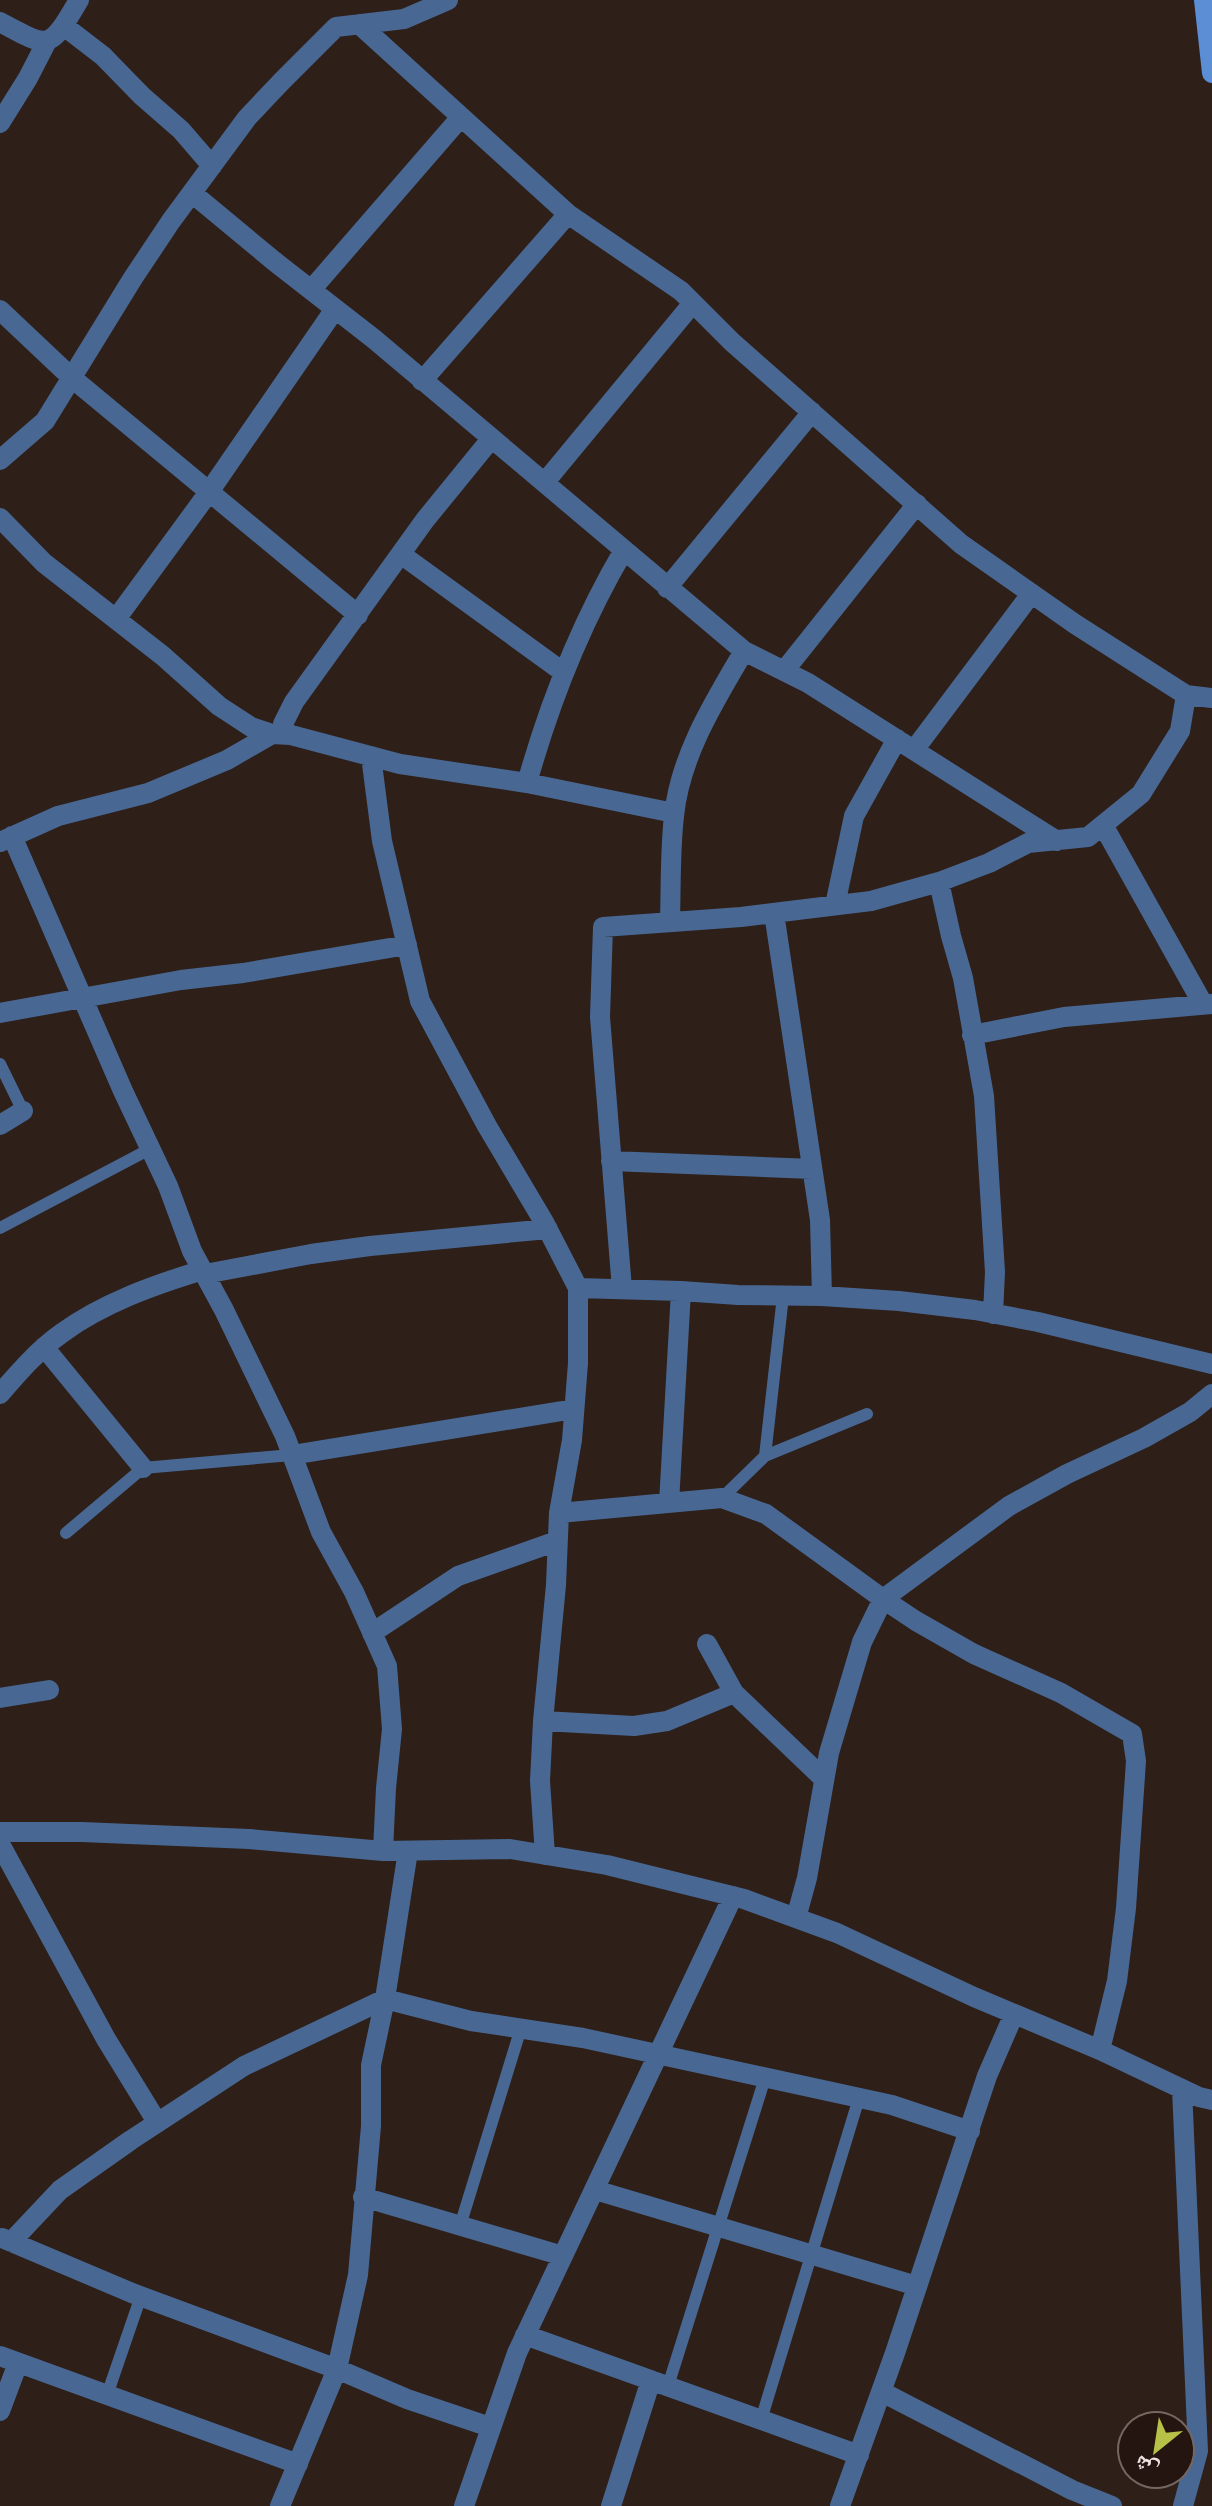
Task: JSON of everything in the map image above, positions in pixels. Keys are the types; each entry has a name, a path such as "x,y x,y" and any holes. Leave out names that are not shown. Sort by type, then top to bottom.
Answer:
{"main road":[{"path":"1204,0 1212,73"}],"street":[{"path":"0,22 35,40 47,41 64,26 79,0"},
{"path":"0,460 45,421 133,278 247,118 336,27 404,19 412,7 448,0"},
{"path":"359,24 568,214 681,291 732,342 961,544 1031,594 1186,695 1212,698"},
{"path":"64,26 103,56 181,130 212,166"},
{"path":"0,123 47,41"},
{"path":"311,290 461,117"},
{"path":"192,193 545,482 744,651 808,683 1057,841"},
{"path":"422,381 568,214"},
{"path":"545,482 693,303"},
{"path":"116,619 209,492 335,309"},
{"path":"0,310 72,378 358,615"},
{"path":"667,588 812,412"},
{"path":"383,1851 392,1729 387,1666 354,1592 321,1532 285,1436 192,1251 83,996 6,839 58,816 148,793 281,734 287,714 425,520 491,439"},
{"path":"784,671 917,504"},
{"path":"0,518 44,563 163,656 219,706 251,727 400,764 527,783 674,813"},
{"path":"527,783 563,672 624,550"},
{"path":"402,555 563,672"},
{"path":"835,905 854,816 906,745 1031,594"},
{"path":"670,921 674,813 696,737 744,651"},
{"path":"622,1289 600,1017 603,927 774,913 871,901 939,882 989,863 1028,843 1088,837 1141,794 1180,731 1186,695"},
{"path":"371,756 382,841 420,1001 578,1288 578,1363 572,1440 559,1513 556,1585 543,1721 540,1781 545,1855"},
{"path":"972,1035 1064,1017 1208,1004 1103,825"},
{"path":"939,882 963,978 984,1096 995,1272 993,1314"},
{"path":"774,913 820,1220 822,1296"},
{"path":"0,1013 83,996 407,945"},
{"path":"0,1125 23,1111"},
{"path":"611,1161 812,1169"},
{"path":"0,1394 44,1347 63,1332 116,1302 171,1279 370,1246 548,1229"},
{"path":"578,1288 899,1301 993,1314 1212,1364"},
{"path":"669,1503 681,1291"},
{"path":"44,1347 143,1468"},
{"path":"796,1918 807,1878 829,1753 862,1642 883,1599 1009,1506 1067,1474 1144,1438 1190,1412 1212,1394"},
{"path":"292,1455 574,1409"},
{"path":"559,1513 722,1498 766,1514 883,1599 974,1654 1061,1693 1132,1734 1136,1761 1126,1908 1117,1981 1100,2050"},
{"path":"372,1633 458,1576 557,1541"},
{"path":"707,1644 734,1693 824,1779"},
{"path":"0,1698 49,1690"},
{"path":"543,1721 634,1726 667,1721 734,1693"},
{"path":"0,1832 249,1839 383,1851 510,1849 607,1865 733,1896 796,1918 874,1949 1212,2100"},
{"path":"0,1844 93,2015 157,2122"},
{"path":"280,2506 337,2369 358,2275 371,2126 371,2065 385,1999 408,1851"},
{"path":"464,2506 525,2335 733,1896"},
{"path":"490,2427 407,2399 5,2240 60,2190 244,2066 385,1999 471,2021 583,2038 892,2105 970,2131"},
{"path":"840,2506 882,2392 987,2076 1014,2014"},
{"path":"1182,2089 1198,2451 1183,2506"},
{"path":"595,2190 917,2286"},
{"path":"363,2197 563,2256"},
{"path":"525,2335 859,2455"},
{"path":"0,2411 9,2360 298,2464"},
{"path":"611,2506 660,2383"},
{"path":"882,2392 1080,2500 1112,2506"}],"lane":[{"path":"0,1064 23,1111"},
{"path":"0,1228 150,1149"},
{"path":"765,1456 783,1296"},
{"path":"722,1498 765,1456 867,1414"},
{"path":"66,1533 143,1468 292,1455"},
{"path":"460,2226 521,2028"},
{"path":"660,2383 718,2227 765,2078"},
{"path":"761,2420 859,2098"},
{"path":"107,2395 141,2296"}]}
